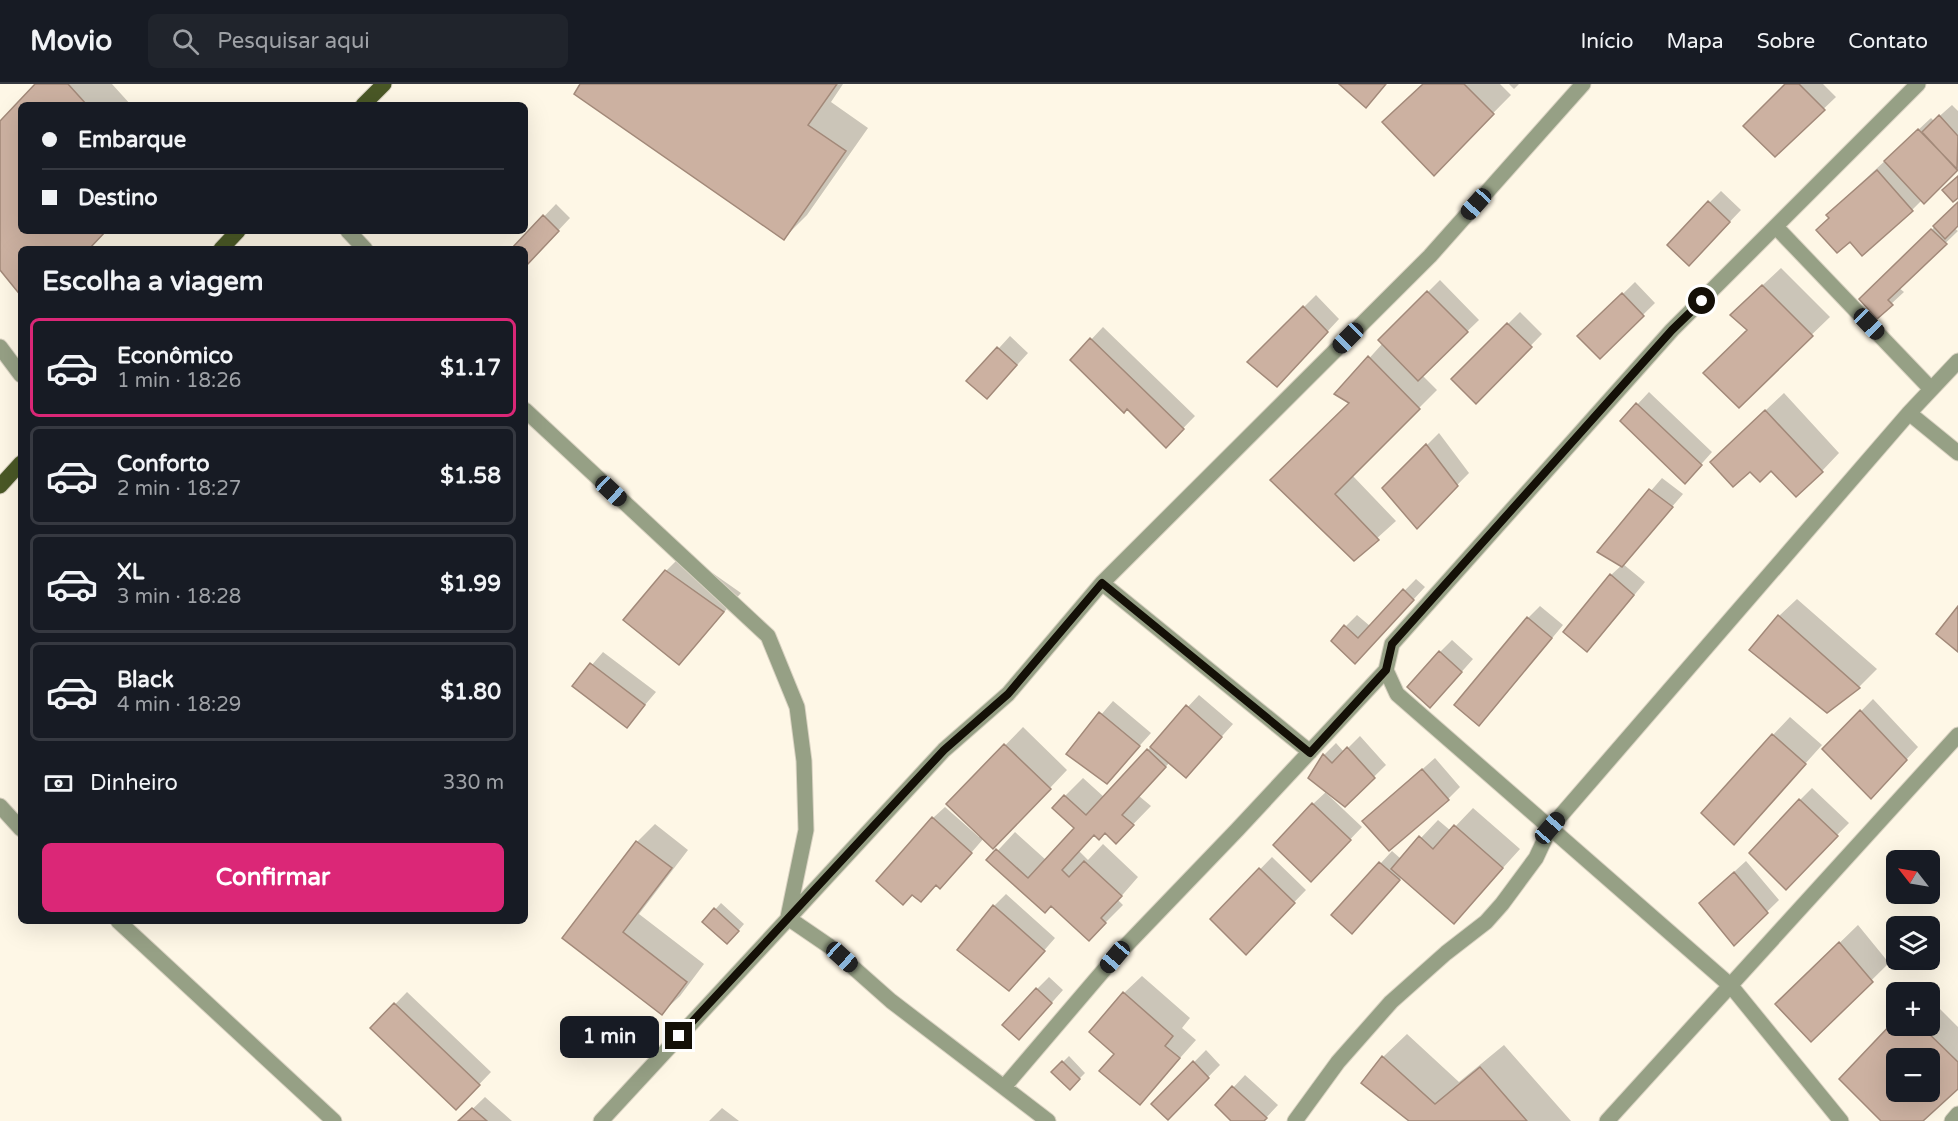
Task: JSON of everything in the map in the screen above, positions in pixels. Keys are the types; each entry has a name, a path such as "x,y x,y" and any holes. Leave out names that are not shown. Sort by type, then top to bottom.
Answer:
{"main road":[{"path":"366,102 384,84"},
{"path":"224,246 235,234"},
{"path":"0,486 18,466"}],"street":[{"path":"601,1121 944,750 1008,694 1102,583 1430,256 1583,84"},
{"path":"1004,1087 1115,957 1386,670 1392,644 1672,330 1914,86"},
{"path":"1776,227 1932,389"},
{"path":"351,234 362,246"},
{"path":"0,347 18,371"},
{"path":"1295,1121 1338,1062 1391,1002 1446,953 1486,922 1502,904 1536,858 1550,828 1909,413 1958,361"},
{"path":"528,413 768,636 797,707 804,761 806,830 788,918"},
{"path":"1909,413 1958,453"},
{"path":"1102,583 1310,753"},
{"path":"1386,670 1397,694 1731,986 1841,1121"},
{"path":"1607,1121 1958,735"},
{"path":"0,806 18,826"},
{"path":"788,918 830,946 891,1002 1048,1121"},
{"path":"121,924 334,1121"},
{"path":"1952,1121 1958,1114"}],"building":[{"path":"35,84 68,84 84,102 18,102 18,234 103,234 92,246 18,246 18,292 0,270 0,121"},
{"path":"580,84 837,84 808,125 846,151 784,240 574,94"},
{"path":"1339,84 1386,84 1366,108"},
{"path":"1423,84 1464,84 1494,114 1434,176 1382,122"},
{"path":"1785,84 1799,84 1825,110 1775,157 1743,126"},
{"path":"1939,115 1958,136 1957,170 1922,132"},
{"path":"1918,129 1958,170 1924,204 1884,161"},
{"path":"1877,170 1913,211 1862,256 1850,242 1837,253 1816,230 1829,218 1826,215"},
{"path":"1958,176 1958,198 1953,202 1942,190"},
{"path":"1708,201 1730,222 1689,266 1667,245"},
{"path":"1958,202 1958,226 1945,239 1933,226"},
{"path":"543,215 559,231 528,264 528,246 514,246 525,234 528,234 528,231"},
{"path":"1931,229 1947,244 1888,300 1893,305 1877,319 1859,299"},
{"path":"1762,285 1813,336 1739,408 1703,373 1747,330 1730,315"},
{"path":"1427,291 1468,332 1418,381 1378,340"},
{"path":"1622,293 1644,316 1600,359 1577,336"},
{"path":"1303,306 1328,332 1277,387 1247,362"},
{"path":"1507,323 1532,347 1476,404 1451,379"},
{"path":"1090,338 1184,429 1166,448 1127,409 1124,413 1070,360"},
{"path":"997,347 1017,365 987,399 966,381"},
{"path":"1368,356 1420,409 1335,494 1379,540 1354,561 1270,480 1349,403 1334,394"},
{"path":"1636,403 1702,465 1685,484 1620,421"},
{"path":"1765,410 1823,472 1796,497 1771,471 1760,482 1750,472 1733,487 1710,462"},
{"path":"1426,444 1458,486 1417,529 1382,488"},
{"path":"1649,489 1673,507 1622,567 1597,552"},
{"path":"665,570 724,612 679,665 623,620"},
{"path":"1610,574 1634,595 1587,652 1563,632"},
{"path":"1403,589 1414,600 1355,664 1331,641 1344,625 1358,638"},
{"path":"1958,606 1958,652 1936,634"},
{"path":"1778,615 1860,688 1827,713 1749,650"},
{"path":"1527,617 1552,638 1479,726 1454,705"},
{"path":"1439,651 1462,672 1430,708 1407,687"},
{"path":"590,663 645,705 627,728 572,686"},
{"path":"1186,705 1222,737 1186,778 1150,747"},
{"path":"1860,710 1907,760 1871,799 1822,749"},
{"path":"1099,712 1140,746 1107,784 1066,754"},
{"path":"1772,734 1806,764 1734,845 1701,813"},
{"path":"1004,744 1051,789 993,849 946,804"},
{"path":"1347,747 1375,778 1345,807 1308,778 1323,754 1332,763"},
{"path":"1147,749 1166,767 1122,815 1134,825 1116,844 1105,833 1099,840 1094,835 1062,870 1069,877 1084,861 1122,896 1101,918 1106,923 1089,941 1051,906 1045,913 986,860 996,849 1028,878 1074,828 1052,808 1064,795 1086,815"},
{"path":"1422,769 1449,800 1389,851 1362,821"},
{"path":"1799,799 1838,836 1786,890 1749,853"},
{"path":"1312,803 1351,840 1311,882 1273,845"},
{"path":"932,817 972,853 940,889 936,885 921,902 912,895 903,905 876,881"},
{"path":"1454,825 1503,868 1454,924 1391,869 1419,836 1433,849"},
{"path":"636,841 672,868 623,932 687,982 662,1015 562,938"},
{"path":"1379,862 1400,880 1352,934 1331,915"},
{"path":"1259,868 1295,903 1246,955 1210,919"},
{"path":"1734,872 1768,913 1734,946 1699,903"},
{"path":"993,905 1045,951 1009,991 957,950"},
{"path":"714,908 739,931 727,944 702,922"},
{"path":"1839,942 1873,982 1811,1042 1775,1004"},
{"path":"1036,988 1052,1003 1019,1040 1002,1025"},
{"path":"1123,992 1173,1036 1165,1046 1180,1058 1140,1105 1099,1071 1114,1054 1089,1032"},
{"path":"394,1003 480,1085 456,1110 370,1028"},
{"path":"1886,1030 1886,1036 1931,1036 1958,1062 1958,1089 1923,1121 1881,1121 1839,1079"},
{"path":"1382,1056 1435,1104 1480,1067 1527,1121 1409,1121 1361,1083"},
{"path":"1062,1061 1080,1079 1070,1090 1051,1072"},
{"path":"1193,1061 1209,1078 1168,1120 1151,1104"},
{"path":"1232,1086 1267,1118 1264,1121 1231,1121 1215,1105"},
{"path":"472,1108 487,1121 458,1121"}],"route":[{"path":"679,1036 944,750 1008,694 1102,583 1310,753 1386,670 1392,644 1672,330 1702,301"}]}
